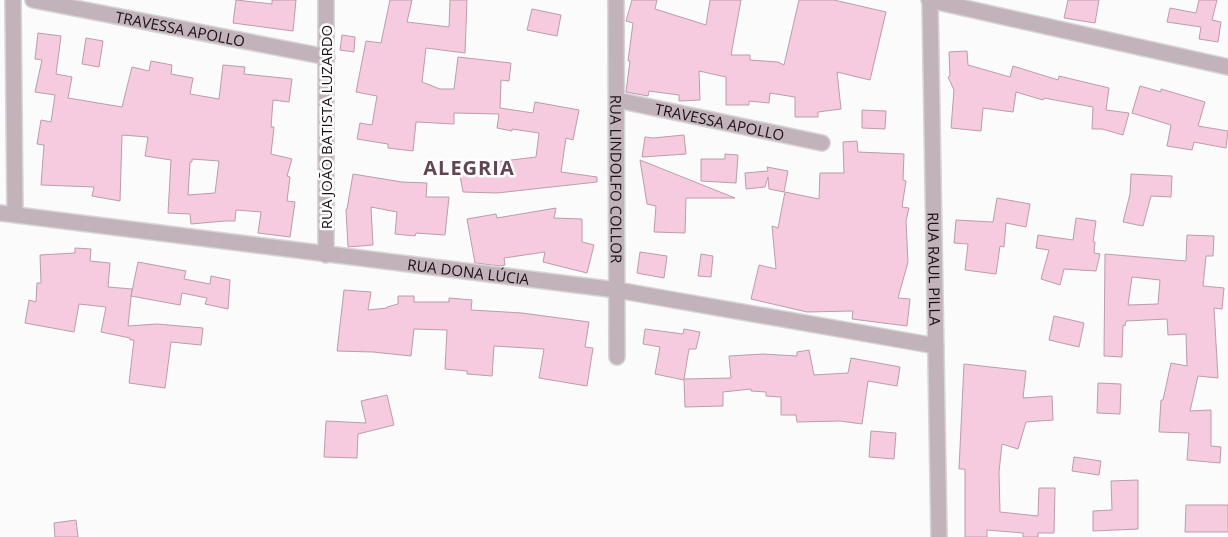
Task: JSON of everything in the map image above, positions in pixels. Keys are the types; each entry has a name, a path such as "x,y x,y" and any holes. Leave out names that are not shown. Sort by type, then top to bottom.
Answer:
{"street":[{"path":"8,213 12,0"},
{"name":"TRAVESSA APOLLO","path":"33,0 327,57"},
{"name":"RUA JOÃO BATISTA LUZARDO","path":"326,0 326,255"},
{"name":"RUA LINDOLFO COLLOR","path":"616,0 617,357"},
{"path":"930,0 1228,68"},
{"name":"RUA RAUL PILLA","path":"930,0 939,537"},
{"name":"TRAVESSA APOLLO","path":"617,100 822,143"},
{"name":"RUA DONA LÚCIA","path":"8,213 326,255 616,290 936,346"}],"building":[{"path":"236,0 272,4 272,0 296,0 293,31 233,23"},
{"path":"390,0 412,0 407,22 449,27 450,0 467,0 465,53 426,48 422,82 440,89 454,89 458,57 511,63 509,81 501,80 500,108 533,113 535,102 579,110 573,140 566,138 561,172 597,177 597,182 497,193 463,192 458,164 496,165 495,162 536,157 539,133 497,128 499,114 454,113 454,124 416,122 413,151 388,148 388,144 357,139 360,123 372,125 377,96 356,92 366,41 381,43"},
{"path":"632,0 657,0 655,9 706,25 710,0 741,0 731,55 750,55 750,60 778,62 784,65 799,0 834,0 886,12 870,80 837,72 841,109 818,112 818,117 795,117 795,97 770,93 769,103 749,101 749,105 726,105 726,77 699,71 700,100 679,101 679,95 649,91 648,96 626,92 633,23 626,21"},
{"path":"1068,0 1099,0 1095,23 1064,18"},
{"path":"1199,0 1217,0 1212,20 1221,22 1218,42 1199,39 1201,27 1167,22 1170,8 1196,13"},
{"path":"532,9 561,15 557,36 527,30"},
{"path":"38,33 61,36 56,74 72,77 68,98 122,107 132,67 149,71 151,61 172,65 171,74 193,78 190,94 219,99 223,65 245,67 244,74 292,79 289,102 273,100 271,127 274,127 271,154 292,159 287,176 290,177 287,201 295,202 290,237 258,233 261,212 236,210 235,221 191,224 190,214 168,213 171,160 145,156 148,137 122,135 120,201 92,196 94,187 41,185 44,145 37,144 41,120 51,122 55,95 35,92 42,60 35,59","holes":["192,159 219,161 215,193 188,195 190,162 192,162"]},
{"path":"342,35 355,37 354,52 340,50"},
{"path":"86,38 103,41 99,67 82,64"},
{"path":"967,51 968,65 1010,77 1013,66 1058,80 1059,76 1109,88 1106,110 1129,113 1123,135 1102,129 1092,129 1093,107 1044,98 1043,100 1016,92 1013,112 983,108 981,131 951,128 954,90 948,77 950,76 949,52"},
{"path":"1140,86 1161,92 1161,89 1205,102 1198,126 1228,131 1226,148 1194,142 1192,150 1167,146 1171,125 1132,113"},
{"path":"862,110 886,111 885,129 862,128"},
{"path":"684,135 686,154 642,157 645,137"},
{"path":"857,141 858,152 904,154 903,180 906,181 902,207 909,208 906,221 908,262 898,298 910,299 907,326 852,319 853,311 807,312 751,299 759,265 776,269 772,226 778,228 785,192 819,199 820,173 844,173 843,142"},
{"path":"725,154 738,155 736,183 701,181 701,159 725,159"},
{"path":"640,160 735,198 686,198 685,233 654,232 656,206 647,204"},
{"path":"767,167 788,171 784,192 769,189 768,177 765,187 746,189 745,173 768,171"},
{"path":"353,174 402,182 427,183 426,197 449,197 445,235 416,233 415,236 395,234 397,212 371,207 373,245 348,247 346,209"},
{"path":"1131,174 1172,176 1171,197 1151,196 1143,226 1123,222 1130,194"},
{"path":"997,198 1030,204 1026,227 1006,223 1004,247 1000,246 996,274 965,270 968,244 954,243 956,220 993,222"},
{"path":"556,208 554,218 582,219 582,242 594,245 587,273 543,262 545,252 504,258 505,265 500,266 475,263 467,219 496,214 497,218"},
{"path":"1076,218 1096,221 1093,242 1095,242 1094,253 1100,254 1096,271 1064,269 1060,285 1041,279 1049,250 1036,248 1038,235 1073,240"},
{"path":"1187,235 1214,236 1213,256 1206,256 1203,286 1224,288 1222,309 1214,308 1218,378 1198,376 1190,411 1211,410 1211,446 1221,447 1220,463 1187,460 1189,433 1159,432 1161,400 1163,400 1171,363 1187,366 1186,334 1168,335 1167,319 1126,321 1125,326 1123,325 1122,357 1104,356 1105,254 1186,261","holes":["1132,277 1160,280 1158,304 1128,305"]},
{"path":"75,248 91,249 90,261 110,263 108,287 132,289 128,326 157,324 203,328 201,345 171,342 165,388 129,383 134,340 101,332 106,307 79,304 74,332 25,323 29,300 36,302 37,283 41,283 40,255 75,253"},
{"path":"640,252 667,256 664,278 637,273"},
{"path":"701,254 713,256 711,277 698,276"},
{"path":"138,262 186,271 184,279 210,284 211,276 230,280 228,309 205,304 207,298 182,293 180,305 131,296"},
{"path":"344,290 371,292 368,310 387,308 398,304 398,296 414,296 414,302 449,302 449,298 472,300 471,310 522,313 589,322 585,347 593,348 587,386 539,378 544,349 494,346 492,376 467,374 467,371 445,369 447,330 414,329 411,356 337,351"},
{"path":"1054,316 1084,323 1079,347 1049,340"},
{"path":"645,329 683,334 684,329 700,332 696,349 689,349 684,379 731,378 729,356 763,354 797,356 797,352 809,350 814,375 848,373 851,358 900,367 897,386 868,381 862,424 840,421 797,422 796,415 781,415 781,397 766,396 766,392 751,391 751,389 723,392 723,406 685,407 684,380 655,374 660,347 643,344"},
{"path":"964,364 1026,371 1023,398 1052,396 1053,420 1026,422 1018,449 1002,444 999,472 1000,512 1038,516 1039,488 1055,488 1054,533 1038,533 1038,537 1023,537 1023,533 987,530 987,537 965,537 965,469 959,469"},
{"path":"1098,383 1121,384 1120,414 1097,413"},
{"path":"387,395 394,425 358,434 357,458 324,457 326,421 366,423 361,401"},
{"path":"871,431 896,433 894,459 869,457"},
{"path":"1074,457 1101,461 1099,475 1072,471"},
{"path":"1138,480 1138,529 1093,531 1093,511 1112,510 1111,481"},
{"path":"1186,505 1228,505 1228,532 1185,532"},
{"path":"76,520 78,537 55,537 54,523"}],"district":[{"name":"ALEGRIA","path":"469,167"}]}
